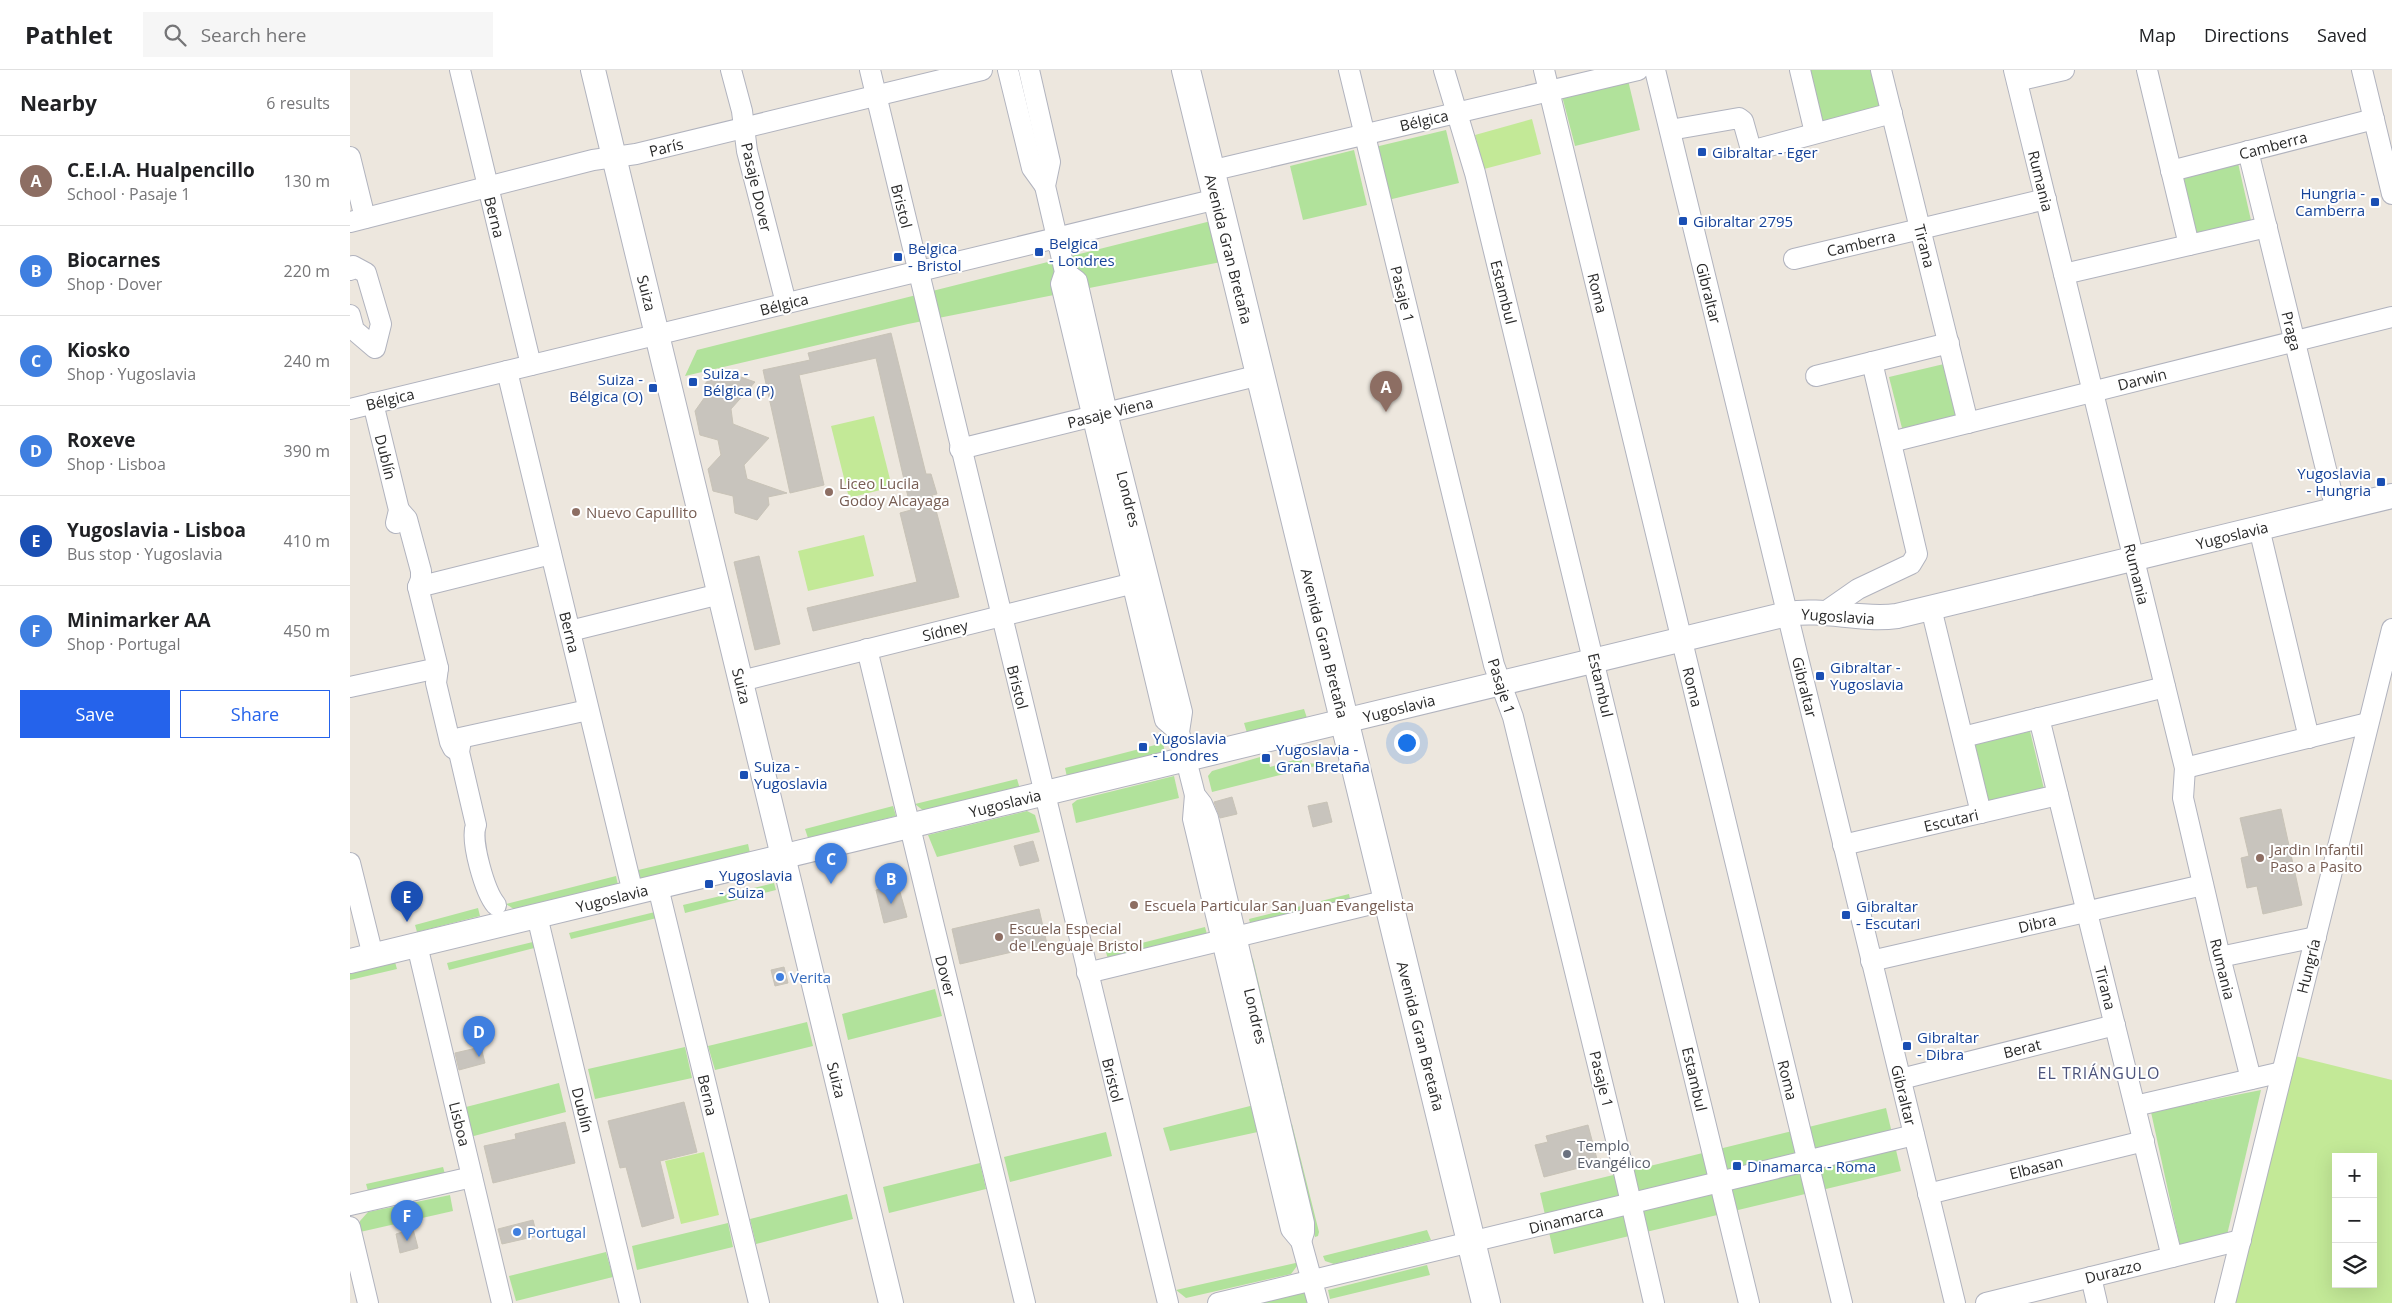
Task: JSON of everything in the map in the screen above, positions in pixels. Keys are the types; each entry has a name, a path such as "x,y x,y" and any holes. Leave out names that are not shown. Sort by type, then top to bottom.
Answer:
{"main road":[{"name":"Avenida Gran Bretaña","path":"1186,70 1486,1303"}],"street":[{"name":"Berna","path":"460,70 531,365"},
{"name":"Suiza","path":"592,70 891,1303"},
{"name":"Pasaje Dover","path":"731,70 744,128 747,151 786,303"},
{"name":"Bristol","path":"870,70 1043,794 1168,1303"},
{"name":"París","path":"357,220 593,160 636,154 982,70"},
{"name":"Londres","path":"1008,70 1032,168 1045,186 1064,272 1077,280 1099,415 1140,582 1182,712 1179,732 1195,795 1202,804 1208,818 1229,938 1304,1223 1301,1241 1318,1303"},
{"name":"Londres","path":"1029,70 1050,162 1045,186"},
{"name":"Pasaje 1","path":"1349,70 1494,665 1510,705 1654,1303"},
{"name":"Estambul","path":"1444,70 1473,166 1595,660 1749,1303"},
{"name":"Roma","path":"1544,70 1842,1303"},
{"name":"Bélgica","path":"1210,171 1638,70"},
{"name":"Gibraltar","path":"1655,70 1955,1303"},
{"path":"1800,70 1815,133"},
{"name":"Tirana","path":"1881,70 1968,422"},
{"path":"2016,76 2064,70"},
{"path":"2147,70 2189,245"},
{"path":"2362,70 2392,194"},
{"name":"Rumania","path":"2016,76 2132,559 2185,768 2183,798 2251,1079"},
{"path":"1670,130 1739,118 1743,121 1750,146 1758,149 1892,113"},
{"name":"Camberra","path":"2171,171 2374,119"},
{"name":"Praga","path":"2248,152 2336,510"},
{"path":"350,157 357,220"},
{"name":"Bélgica","path":"350,408 1217,199"},
{"name":"Camberra","path":"1794,259 2046,199"},
{"path":"2064,274 2266,227"},
{"path":"350,315 354,330 375,348 381,324 366,273 351,263"},
{"name":"Darwin","path":"1891,442 2392,317"},
{"path":"1816,376 1949,343"},
{"path":"1825,612 1858,588 1911,564 1916,558 1917,548 1872,362"},
{"name":"Berna","path":"507,371 633,893"},
{"name":"Pasaje Viena","path":"960,449 1260,374"},
{"name":"Dublín","path":"373,403 399,510 396,522 409,578 418,587 438,668 447,680 476,825 485,837 497,888 499,915"},
{"name":"Yugoslavia","path":"350,962 417,945 499,915 537,916 1787,614 1825,612 1851,617 1881,619 2392,496"},
{"path":"2259,528 2309,738"},
{"path":"418,587 551,554"},
{"name":"Sídney","path":"741,681 1140,582"},
{"path":"570,631 720,594"},
{"path":"1931,608 1981,813"},
{"name":"Hungría","path":"2225,1303 2392,629"},
{"name":"Dover","path":"867,649 1025,1303"},
{"path":"350,687 438,668"},
{"path":"1963,737 2165,687"},
{"path":"460,745 588,710"},
{"name":"Tirana","path":"2039,718 2172,1257"},
{"path":"2185,768 2368,723"},
{"name":"Escutari","path":"1843,845 2058,794"},
{"path":"350,863 373,956"},
{"name":"Dibra","path":"1872,960 2203,885"},
{"name":"Berna","path":"658,887 758,1303"},
{"path":"1087,973 1388,900"},
{"name":"Dublín","path":"537,916 630,1303"},
{"path":"2220,957 2316,936"},
{"name":"Lisboa","path":"417,945 502,1303"},
{"name":"Berat","path":"1900,1079 2115,1025"},
{"path":"2135,1106 2282,1072"},
{"name":"Dinamarca","path":"1218,1303 1914,1135"},
{"name":"Elbasan","path":"1928,1194 2144,1141"},
{"path":"350,1205 472,1177"},
{"path":"350,1227 368,1303"},
{"name":"Durazzo","path":"1986,1303 2241,1240"},
{"path":"2091,1277 2097,1303"}],"green space":[{"path":"1805,70 1875,70 1884,109 1817,124"},
{"path":"1627,76 1640,130 1575,146 1561,92"},
{"path":"1532,119 1541,154 1484,169 1475,135"},
{"path":"1446,130 1459,183 1388,200 1375,147"},
{"path":"1354,150 1367,205 1303,220 1290,166"},
{"path":"2238,163 2253,229 2195,242 2179,177"},
{"path":"1215,220 1226,261 908,324 685,376 697,350"},
{"path":"1944,364 1957,420 1903,432 1889,377"},
{"path":"874,416 892,487 849,498 831,426"},
{"path":"864,535 874,576 808,591 798,551"},
{"path":"1304,709 1307,718 1247,733 1244,723"},
{"path":"2029,727 2045,793 1986,806 1970,740"},
{"path":"1163,743 1165,753 1067,777 1065,768"},
{"path":"1267,755 1270,767 1301,758 1303,763 1324,764 1212,792 1208,776 1212,771"},
{"path":"1174,776 1179,798 1076,823 1072,804 1077,800"},
{"path":"1017,779 1020,789 925,812 915,804"},
{"path":"893,806 896,816 808,838 805,829"},
{"path":"1027,811 1035,815 1040,832 937,857 928,835"},
{"path":"748,844 750,853 636,880 634,871"},
{"path":"616,876 618,885 515,910 506,904"},
{"path":"774,883 776,890 685,913 683,905"},
{"path":"1349,894 1354,918 1255,943 1249,919"},
{"path":"478,908 480,916 417,932 415,925"},
{"path":"659,911 661,917 571,939 569,933"},
{"path":"1205,927 1212,953 1113,977 1106,952"},
{"path":"541,940 542,946 449,970 447,963"},
{"path":"1250,956 1253,959 1287,1104 1283,1105"},
{"path":"395,962 397,969 350,980 350,974"},
{"path":"935,989 942,1016 848,1040 842,1014"},
{"path":"807,1022 813,1046 715,1070 708,1046"},
{"path":"685,1047 692,1078 595,1099 588,1069"},
{"path":"2295,1056 2392,1080 2392,1303 2233,1303"},
{"path":"559,1083 566,1112 470,1137 462,1108"},
{"path":"2261,1090 2227,1235 2180,1246 2151,1112"},
{"path":"1262,1103 1267,1130 1170,1151 1163,1128"},
{"path":"1886,1108 1901,1171 1554,1254 1540,1193"},
{"path":"1292,1124 1319,1232 1318,1236 1315,1237 1288,1125"},
{"path":"1106,1132 1112,1156 1010,1182 1004,1157"},
{"path":"704,1152 719,1215 681,1224 665,1161"},
{"path":"980,1163 986,1189 889,1213 883,1187"},
{"path":"443,1167 445,1174 368,1191 366,1184"},
{"path":"847,1194 853,1219 756,1244 750,1219"},
{"path":"450,1195 453,1211 360,1232 360,1221 368,1212"},
{"path":"728,1223 733,1247 637,1270 632,1246"},
{"path":"1427,1230 1431,1240 1334,1264 1325,1261 1323,1256"},
{"path":"606,1252 613,1277 516,1301 509,1276"},
{"path":"1300,1262 1291,1274 1186,1298 1176,1290"},
{"path":"1427,1265 1430,1275 1330,1299 1328,1290"},
{"path":"1308,1291 1318,1300 1306,1303 1260,1303"}],"building":[{"path":"891,333 926,474 931,474 937,494 932,495 959,597 813,631 807,608 917,582 900,513 911,510 876,358 799,375 824,485 790,493 763,370 810,360 808,353"},
{"path":"718,369 755,382 731,409 733,424 769,438 744,465 747,479 787,493 768,497 769,505 757,520 735,513 733,496 713,491 708,469 721,455 718,440 700,435 695,411 707,394 704,385"},
{"path":"759,556 780,644 755,650 734,562"},
{"path":"1232,797 1237,814 1220,818 1214,802"},
{"path":"1327,802 1332,822 1313,827 1308,806"},
{"path":"2281,809 2302,905 2263,914 2257,886 2247,888 2241,858 2249,856 2240,818"},
{"path":"1033,841 1039,861 1020,866 1014,846"},
{"path":"898,885 907,917 884,923 876,890"},
{"name":"Escuela Especial de Lenguaje Bristol","path":"1039,909 1047,944 960,964 952,929"},
{"name":"Verita","path":"784,967 788,983 775,986 771,970"},
{"path":"481,1047 485,1063 459,1070 455,1053"},
{"path":"684,1102 697,1152 660,1161 674,1218 642,1227 626,1167 620,1168 608,1121"},
{"path":"565,1122 575,1163 493,1183 484,1146 516,1139 515,1134"},
{"name":"Templo Evangélico","path":"1588,1125 1598,1163 1544,1177 1535,1145 1548,1142 1546,1136"},
{"name":"Portugal","path":"533,1220 537,1236 502,1244 498,1229"},
{"path":"413,1229 418,1248 400,1253 396,1234"}],"place":[{"name":"Gibraltar - Eger","path":"1702,152"},
{"name":"Hungria - Camberra","path":"2375,202"},
{"name":"Gibraltar 2795","path":"1683,221"},
{"name":"Belgica - Londres","path":"1039,252"},
{"name":"Belgica - Bristol","path":"898,257"},
{"name":"Suiza - Bélgica (P)","path":"693,382"},
{"name":"Suiza - Bélgica (O)","path":"653,388"},
{"name":"C.E.I.A. Hualpencillo","path":"1386,412"},
{"name":"Yugoslavia - Hungria","path":"2381,482"},
{"name":"Liceo Lucila Godoy Alcayaga","path":"829,492"},
{"name":"Nuevo Capullito","path":"576,512"},
{"name":"Gibraltar - Yugoslavia","path":"1820,676"},
{"name":"Yugoslavia - Londres","path":"1143,747"},
{"name":"Yugoslavia - Gran Bretaña","path":"1266,758"},
{"name":"Suiza - Yugoslavia","path":"744,775"},
{"name":"Jardin Infantil Paso a Pasito","path":"2260,858"},
{"name":"Yugoslavia - Suiza","path":"709,884"},
{"name":"Kiosko","path":"831,884"},
{"name":"Biocarnes","path":"891,904"},
{"name":"Escuela Particular San Juan Evangelista","path":"1134,905"},
{"name":"Gibraltar - Escutari","path":"1846,915"},
{"name":"Yugoslavia - Lisboa","path":"407,922"},
{"name":"Escuela Especial de Lenguaje Bristol","path":"999,937"},
{"name":"Verita","path":"780,977"},
{"name":"Gibraltar - Dibra","path":"1907,1046"},
{"name":"Roxeve","path":"479,1057"},
{"name":"Templo Evangélico","path":"1567,1154"},
{"name":"Dinamarca - Roma","path":"1737,1166"},
{"name":"Portugal","path":"517,1232"},
{"name":"Minimarker AA","path":"407,1241"}],"district":[{"name":"EL TRIÁNGULO","path":"2099,1073"}]}
